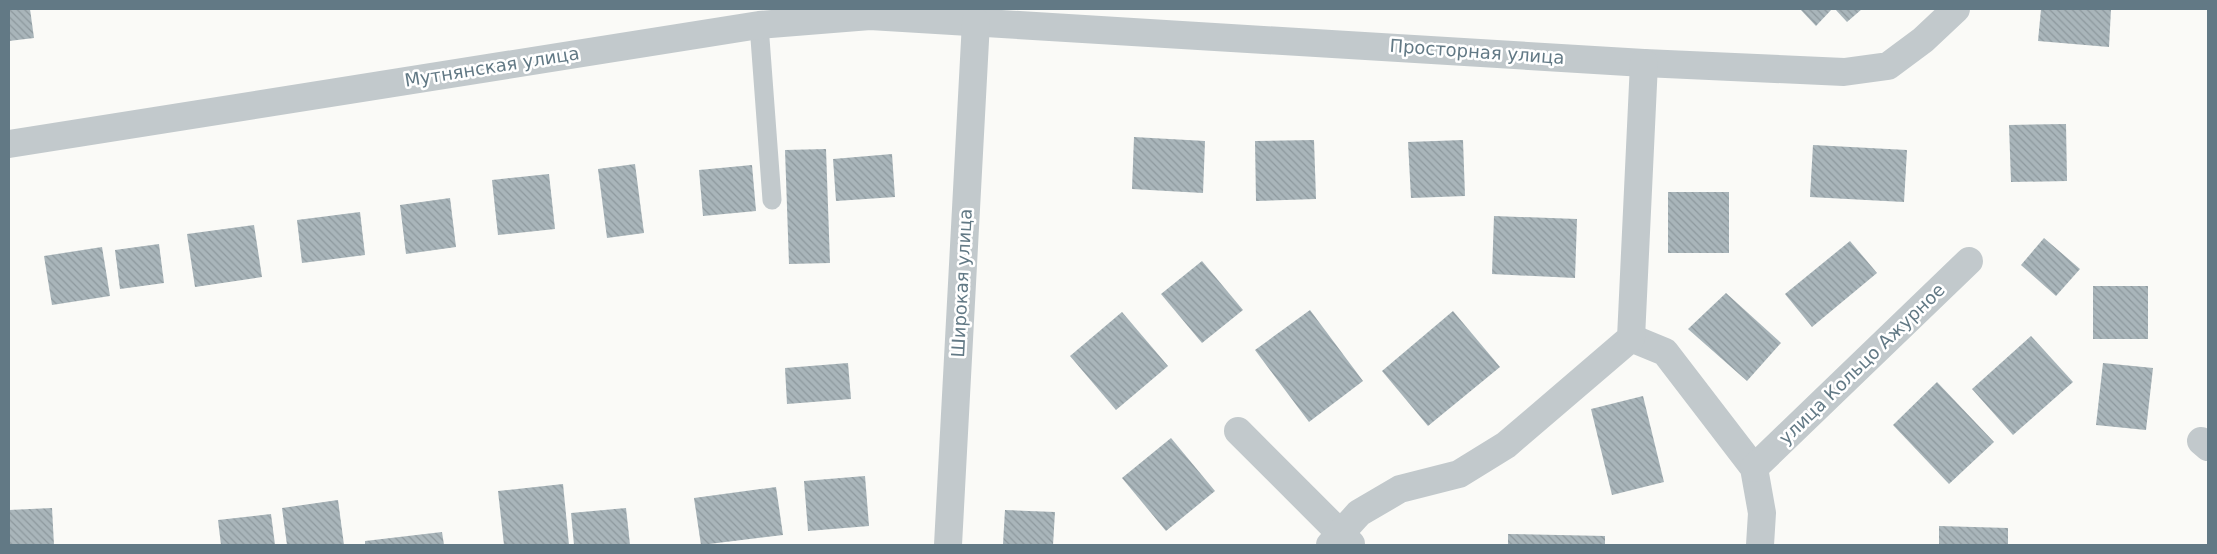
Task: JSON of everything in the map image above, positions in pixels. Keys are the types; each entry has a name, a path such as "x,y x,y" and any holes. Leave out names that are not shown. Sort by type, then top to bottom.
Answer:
{"street":[{"name":"Просторная улица","path":"976,22 1644,63 1844,72 1888,66 1923,40 1956,9"},
{"name":"Мутнянская улица","path":"9,144 759,25 870,16 976,22"},
{"name":"Широкая улица","path":"948,545 976,22"},
{"path":"1238,431 1340,541 1359,513 1400,489 1458,474 1506,445 1631,338 1644,63"},
{"name":"улица Кольцо Ажурное","path":"1754,468 1969,261"},
{"path":"1631,338 1665,352 1754,468 1762,513 1760,545"}],"lane":[{"path":"759,25 772,200"}],"building":[{"path":"9,9 30,9 34,38 9,41"},
{"path":"1800,9 1832,9 1816,26"},
{"path":"1835,9 1862,9 1847,22"},
{"path":"2041,9 2111,9 2109,47 2038,41"},
{"path":"2066,124 2067,181 2011,182 2009,125"},
{"path":"1134,137 1205,141 1203,193 1132,189"},
{"path":"1314,140 1316,199 1256,201 1255,141"},
{"path":"1463,140 1465,196 1411,198 1408,142"},
{"path":"1813,145 1907,150 1904,202 1810,197"},
{"path":"826,149 830,263 789,264 785,150"},
{"path":"892,154 895,197 836,201 833,159"},
{"path":"635,164 644,233 607,238 598,169"},
{"path":"752,165 756,211 703,216 699,170"},
{"path":"549,174 555,229 498,235 492,180"},
{"path":"1668,192 1729,192 1729,253 1668,253"},
{"path":"450,198 456,247 406,254 400,205"},
{"path":"360,212 365,255 302,263 297,220"},
{"path":"1494,216 1577,219 1575,278 1492,274"},
{"path":"254,225 262,277 195,287 187,234"},
{"path":"2044,238 2080,269 2056,296 2021,265"},
{"path":"1850,241 1877,273 1812,327 1785,294"},
{"path":"159,244 164,283 120,289 115,250"},
{"path":"102,247 110,296 52,305 44,256"},
{"path":"1202,261 1243,310 1202,343 1161,294"},
{"path":"2093,286 2148,286 2148,339 2093,339"},
{"path":"1726,293 1781,343 1747,381 1688,329"},
{"path":"1310,310 1363,381 1309,422 1255,350"},
{"path":"1453,311 1500,367 1428,426 1382,371"},
{"path":"1122,312 1168,366 1116,410 1070,356"},
{"path":"2031,336 2073,382 2013,435 1972,389"},
{"path":"848,363 851,399 787,404 785,368"},
{"path":"2103,363 2153,368 2146,430 2096,425"},
{"path":"1937,382 1994,442 1949,484 1893,425"},
{"path":"1643,396 1664,482 1612,495 1591,409"},
{"path":"1171,438 1215,491 1166,531 1122,478"},
{"path":"865,476 869,526 808,531 804,481"},
{"path":"563,484 569,545 504,545 498,491"},
{"path":"776,487 783,535 701,545 694,498"},
{"path":"338,500 344,545 287,545 282,508"},
{"path":"52,508 54,545 9,545 9,510"},
{"path":"626,508 630,545 574,545 571,513"},
{"path":"1005,510 1055,512 1053,545 1003,544"},
{"path":"271,514 275,545 221,545 218,520"},
{"path":"1939,526 2008,528 2008,545 1939,545"},
{"path":"442,532 444,545 365,545 365,541"},
{"path":"1508,534 1605,536 1605,545 1508,545"}]}
